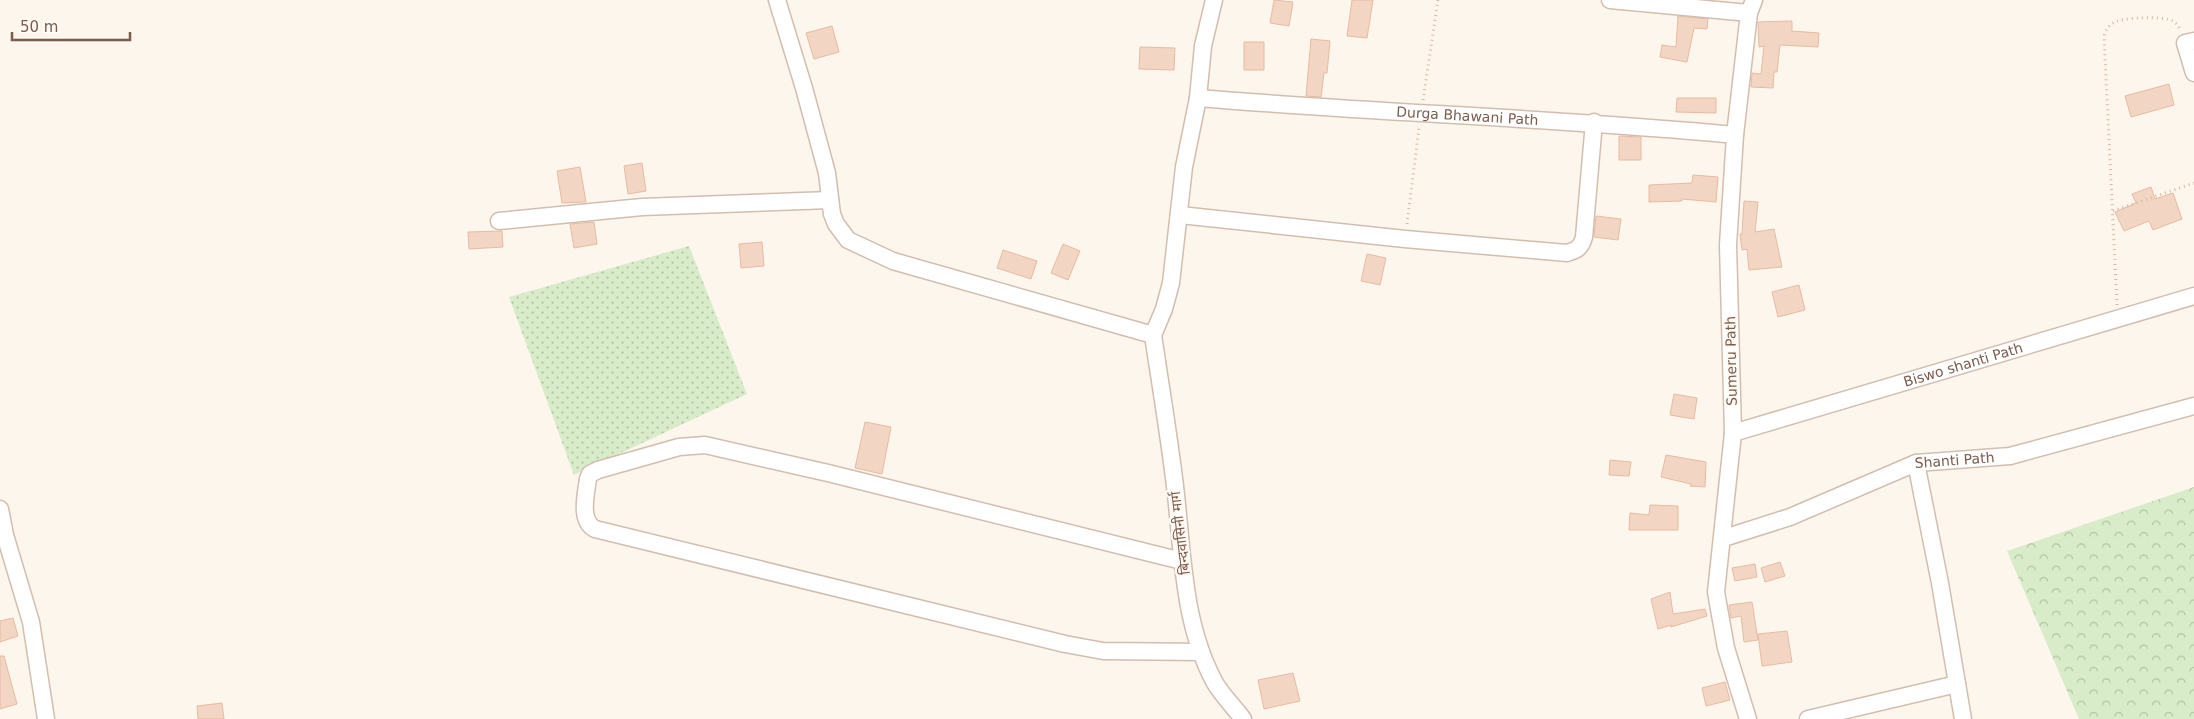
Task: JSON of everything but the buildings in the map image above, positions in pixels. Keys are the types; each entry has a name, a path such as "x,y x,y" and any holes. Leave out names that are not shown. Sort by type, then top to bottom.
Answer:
{"street":[{"path":"776,0 827,173 832,214 841,232 848,240 869,252 892,261 1153,335 1172,283 1180,214 1180,192 1198,98 1203,46 1214,0"},
{"path":"1610,0 1751,6"},
{"name":"Sumeru Path","path":"1748,719 1726,648 1717,606 1717,578 1724,538 1733,433 1728,244 1735,135 1751,6"},
{"path":"2190,42 2194,73"},
{"name":"Durga Bhawani Path","path":"1198,98 1420,114 1594,122 1735,135"},
{"path":"1180,214 1405,240 1540,252 1567,252 1578,249 1584,237 1594,122"},
{"path":"499,221 642,207 830,200"},
{"name":"Biswo shanti Path","path":"1733,433 2194,296"},
{"name":"बिन्दवासिनी मार्ग","path":"1153,335 1174,477 1182,561 1190,613 1201,652 1216,684 1243,719"},
{"name":"Shanti Path","path":"1724,538 1790,517 1916,463 2010,456 2194,406"},
{"path":"1182,561 838,475 705,445 679,446 598,470 590,474 588,479 585,516 590,526 595,529 1065,644 1103,651 1201,652"},
{"path":"1916,463 1940,583 1963,719"},
{"path":"0,509 5,535 31,622 46,719"},
{"path":"1808,719 1957,684"}],"path":[{"path":"1405,240 1420,114 1438,0"},
{"path":"2118,318 2104,36 2107,28 2114,21 2166,18 2174,21 2190,42"},
{"path":"2113,210 2194,183"}],"green space":[{"path":"689,246 747,394 574,475 509,297"},
{"path":"2194,487 2194,719 2079,719 2007,551"}]}
